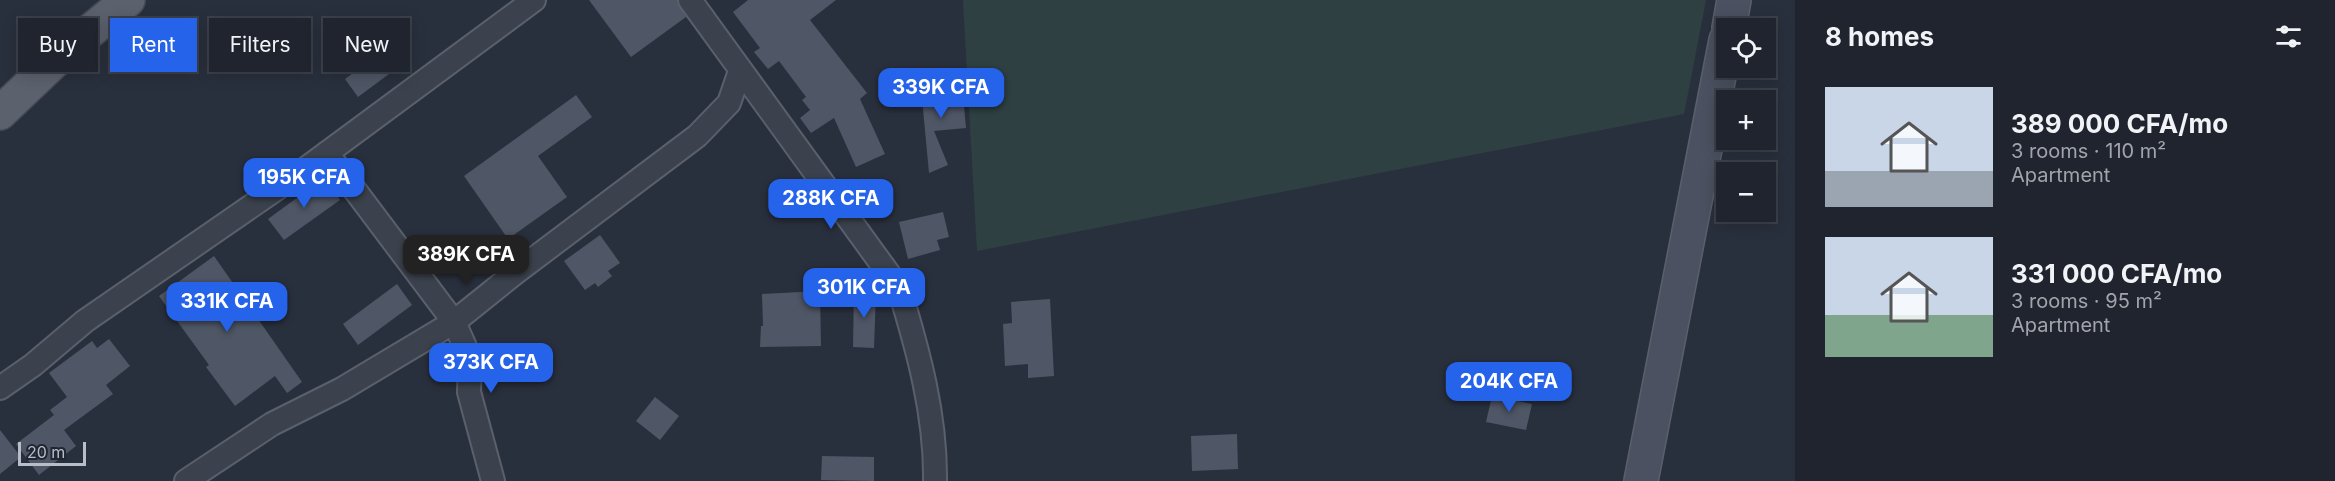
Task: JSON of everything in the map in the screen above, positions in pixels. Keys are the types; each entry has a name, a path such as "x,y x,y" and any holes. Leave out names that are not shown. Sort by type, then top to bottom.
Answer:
{"main road":[{"path":"0,113 62,54 128,0"},
{"path":"1731,18 1734,0"},
{"path":"1641,481 1719,78"}],"street":[{"path":"0,388 33,365 85,321 327,153 534,0"},
{"path":"690,0 899,288 911,327 928,400 935,481"},
{"path":"186,481 272,424 342,389 454,322 515,273 697,136 729,103 740,71"},
{"path":"327,153 454,322 470,358 469,392 493,481"}],"shaded area":[{"path":"963,0 1706,0 1684,114 977,251"}],"building":[{"path":"589,0 677,0 686,17 631,57"},
{"path":"748,0 836,0 810,20 867,93 860,99 885,154 856,167 834,118 811,133 800,118 810,110 802,100 806,97 779,61 768,69 754,52 760,48 733,12"},
{"path":"354,72 392,72 358,97 345,79"},
{"path":"962,84 966,128 934,131 948,165 929,173 921,88"},
{"path":"576,95 592,117 538,156 567,197 508,239 464,176"},
{"path":"324,178 340,200 284,240 268,219"},
{"path":"943,212 949,237 937,240 940,250 908,259 899,222"},
{"path":"600,235 620,263 608,271 612,276 598,287 595,283 585,290 564,261"},
{"path":"214,256 302,382 287,393 275,376 235,406 206,367 209,365 159,296"},
{"path":"397,284 412,305 358,345 343,324"},
{"path":"854,290 876,291 874,348 853,347"},
{"path":"820,291 821,346 760,347 761,326 763,326 762,294"},
{"path":"1050,299 1054,376 1028,378 1028,364 1005,366 1003,324 1012,323 1011,302"},
{"path":"109,339 130,366 106,385 113,394 64,430 76,446 39,475 16,444 54,415 50,410 67,397 49,373 92,341 97,348"},
{"path":"1492,396 1532,404 1526,430 1486,422"},
{"path":"655,397 679,416 660,440 636,421"},
{"path":"0,430 21,457 0,474"},
{"path":"1237,434 1238,469 1192,471 1191,436"},
{"path":"822,456 874,457 874,481 821,480"}]}
